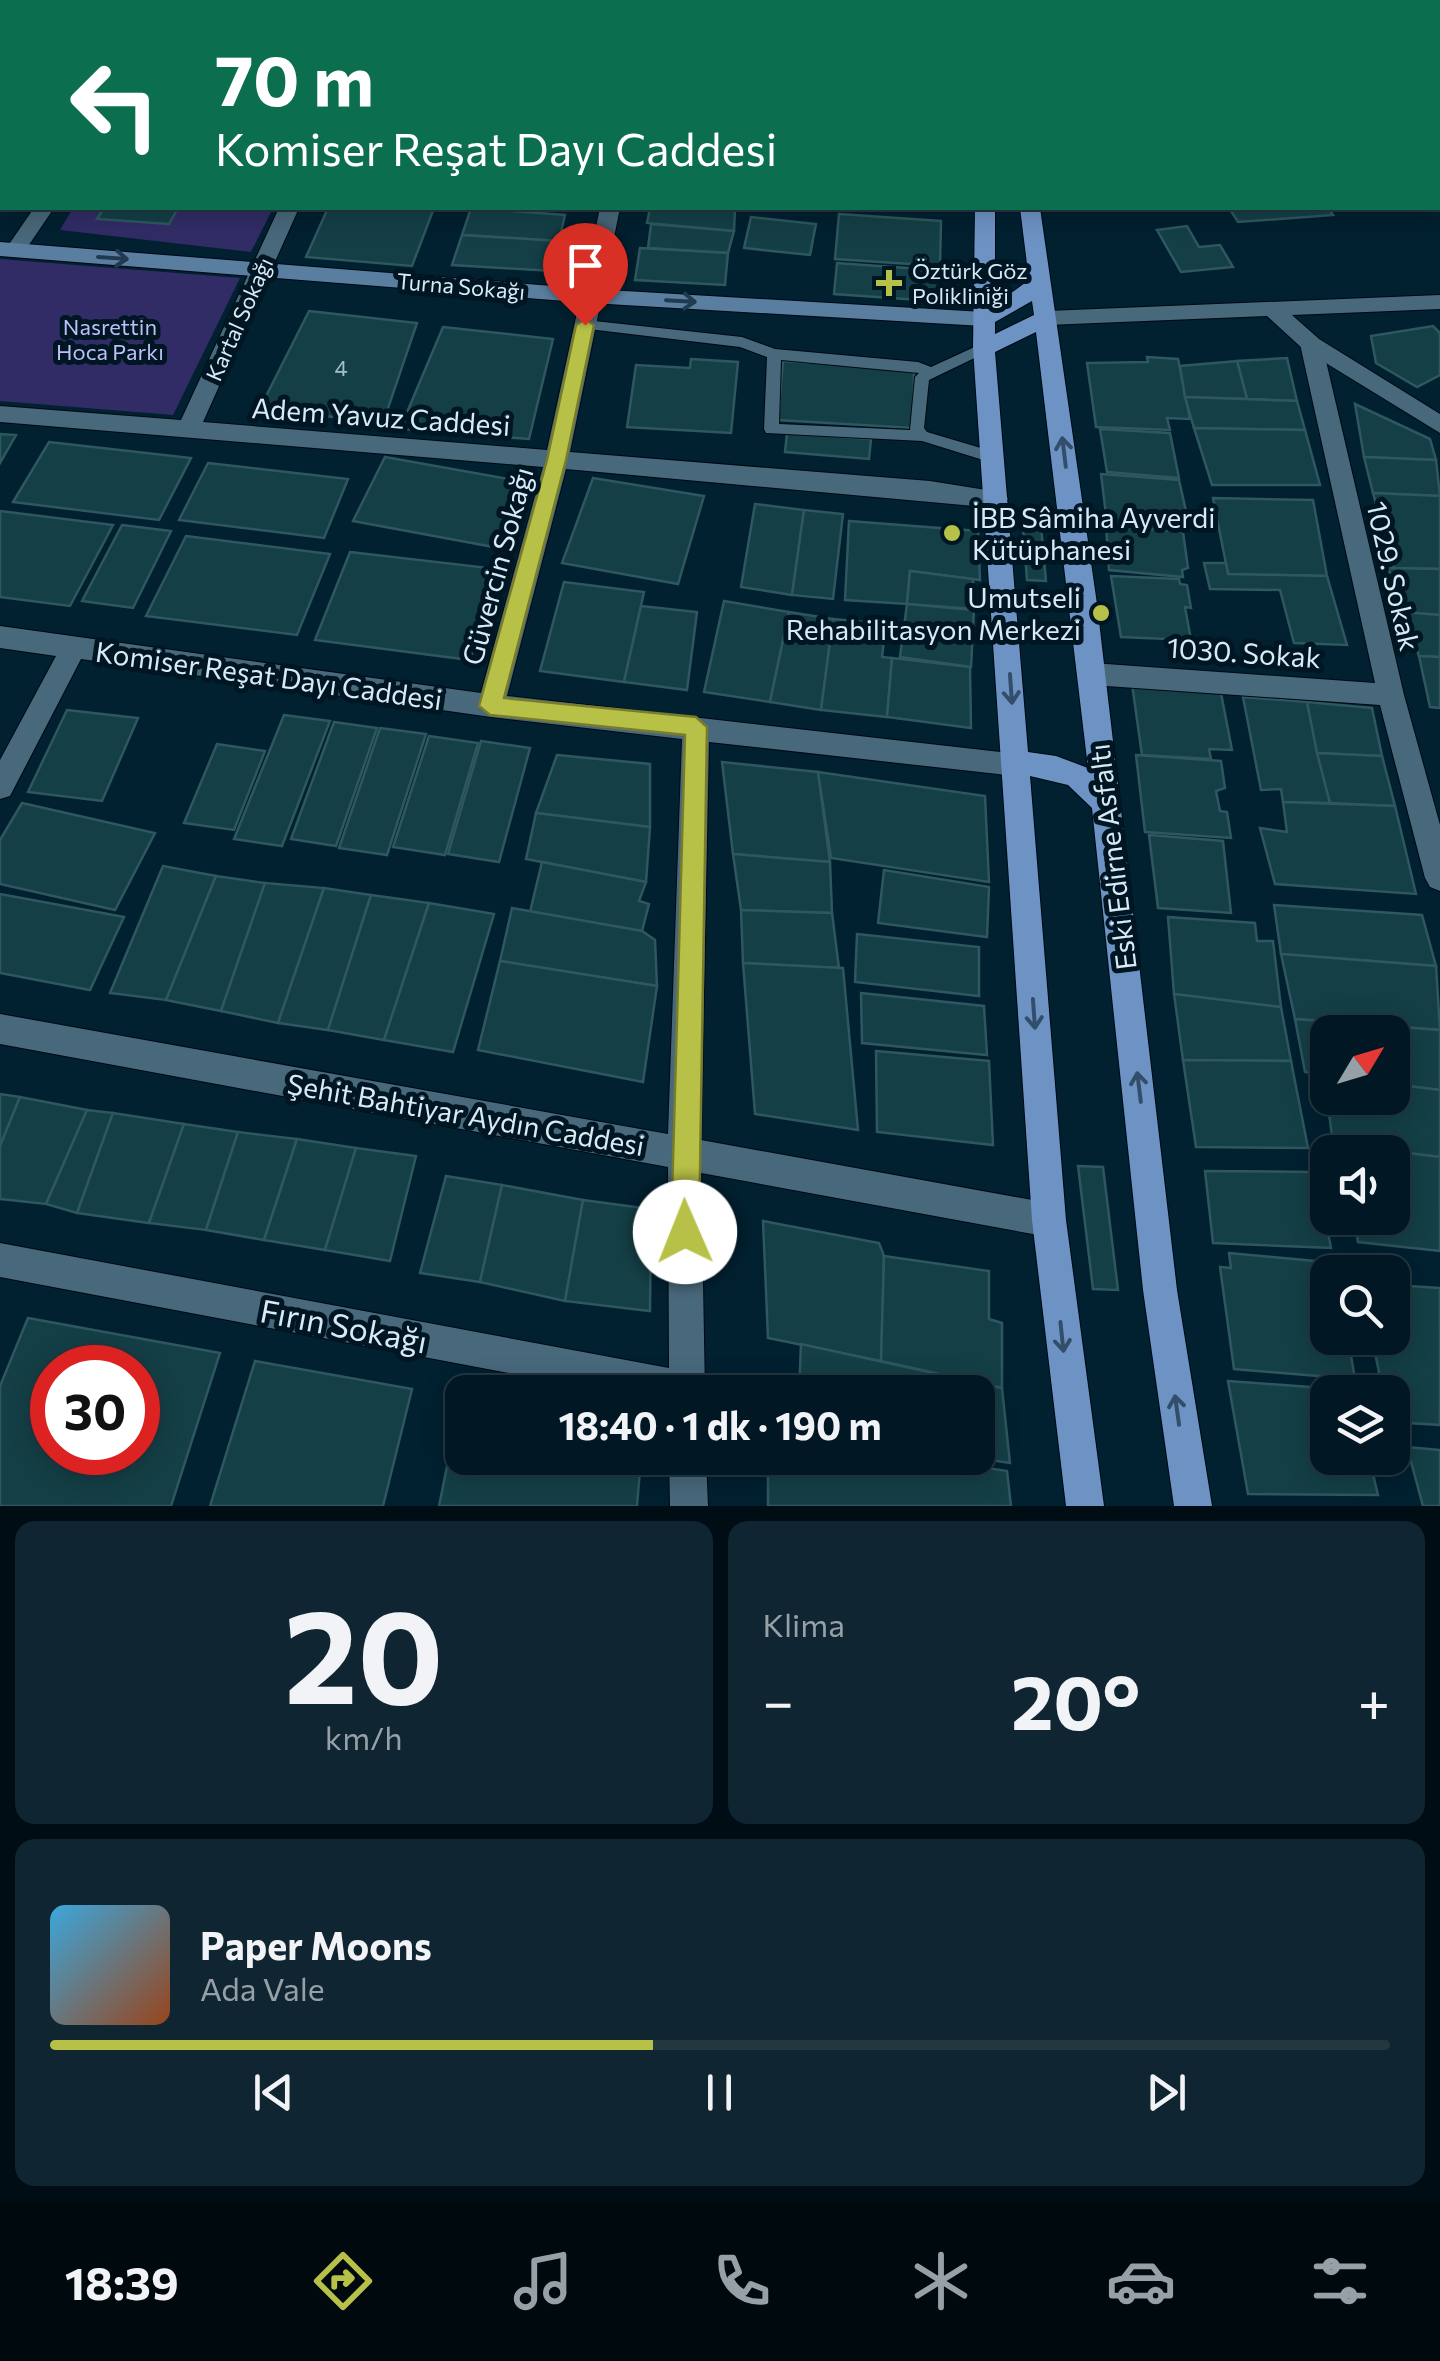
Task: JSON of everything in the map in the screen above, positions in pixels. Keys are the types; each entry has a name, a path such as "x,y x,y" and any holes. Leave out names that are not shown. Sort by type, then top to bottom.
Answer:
{"main road":[{"path":"985,210 983,334 996,458 1050,1220 1084,1506"},
{"name":"Eski Edirne Asfaltı","path":"1030,210 1092,674 1160,1290 1194,1506"},
{"name":"Turna Sokağı","path":"8,250 591,296 983,334"},
{"path":"983,334 1042,281"},
{"path":"983,334 1049,328"},
{"path":"1016,764 1050,765 1081,776 1106,804"}],"street":[{"path":"8,250 42,210"},
{"name":"Kartal Sokağı","path":"188,431 288,210"},
{"name":"Güvercin Sokağı","path":"490,706 557,460 610,210"},
{"path":"1049,328 1200,327 1256,321 1275,312 1440,302"},
{"path":"1275,312 1311,344 1440,425"},
{"name":"1029. Sokak","path":"1311,344 1391,695 1440,878"},
{"name":"Adem Yavuz Caddesi","path":"0,414 996,499"},
{"name":"Komiser Reşat Dayı Caddesi","path":"0,637 490,706 1016,764"},
{"path":"0,787 74,648"},
{"name":"1030. Sokak","path":"1092,674 1391,695"},
{"path":"687,1375 684,1153 696,727"},
{"name":"Şehit Bahtiyar Aydın Caddesi","path":"0,1029 1050,1220"},
{"name":"Fırın Sokağı","path":"0,1260 603,1375"},
{"path":"688,1475 689,1506"}],"lane":[{"path":"585,325 742,342 774,354 918,367 933,373"},
{"path":"922,436 916,420 922,377 933,373 983,334"},
{"path":"774,354 771,429 922,436 996,458"}],"green space":[{"path":"72,210 272,210 251,252 60,230"},
{"name":"Nasrettin Hoca Parkı","path":"0,259 240,278 173,415 0,401"}],"building":[{"path":"103,210 177,210 169,224 97,219"},
{"path":"327,210 433,210 412,266 306,257"},
{"path":"470,210 565,215 559,241 462,235"},
{"path":"650,210 735,210 734,231 647,223"},
{"path":"1230,210 1329,210 1333,215 1238,222"},
{"path":"839,214 941,221 940,266 835,259"},
{"path":"751,217 816,224 810,255 744,248"},
{"path":"651,224 734,231 728,253 648,248"},
{"path":"1187,226 1199,247 1220,245 1233,267 1181,272 1157,230"},
{"path":"462,235 559,241 552,271 452,265"},
{"path":"640,248 728,253 725,285 635,280"},
{"path":"837,263 948,271 948,302 834,294"},
{"path":"309,311 417,323 384,420 258,412"},
{"path":"1433,326 1440,333 1440,375 1417,387 1376,363 1371,336"},
{"path":"443,327 553,339 529,439 400,429"},
{"path":"1147,357 1178,359 1190,419 1167,418 1170,430 1096,427 1087,363 1148,362"},
{"path":"1287,358 1297,401 1247,399 1237,361"},
{"path":"691,359 738,362 731,433 627,427 636,365 690,368"},
{"path":"783,361 914,369 913,428 778,420"},
{"path":"1237,361 1247,399 1185,397 1180,366"},
{"path":"1185,397 1297,401 1305,430 1194,428"},
{"path":"1355,404 1430,439 1436,460 1364,457"},
{"path":"1194,428 1305,430 1320,485 1212,485"},
{"path":"1100,429 1170,433 1179,478 1107,472"},
{"path":"787,433 871,439 869,459 785,452"},
{"path":"0,434 16,435 0,463"},
{"path":"49,442 191,458 159,520 13,502"},
{"path":"385,457 526,482 499,548 353,521"},
{"path":"1364,457 1436,460 1440,496 1373,493"},
{"path":"208,463 348,479 324,538 179,520"},
{"path":"1101,474 1179,480 1190,529 1107,523"},
{"path":"593,478 704,496 678,584 562,563"},
{"path":"1373,493 1440,496 1440,569 1394,568"},
{"path":"1213,498 1313,500 1327,576 1228,574"},
{"path":"755,504 804,510 792,595 741,587"},
{"path":"804,510 843,514 833,599 792,595"},
{"path":"0,511 113,525 70,606 0,597"},
{"path":"1022,514 1040,515 1046,581 1027,580"},
{"path":"849,521 978,531 980,580 910,571 907,604 845,600"},
{"path":"122,525 171,531 133,608 82,601"},
{"path":"1106,525 1183,532 1188,568 1182,570 1183,577 1109,570"},
{"path":"186,536 330,554 297,635 146,616"},
{"path":"350,552 497,569 470,660 315,640"},
{"path":"1204,563 1226,563 1228,574 1327,576 1347,645 1294,643 1280,590 1210,589"},
{"path":"1388,568 1440,569 1440,615 1403,612"},
{"path":"910,571 973,579 974,609 907,604"},
{"path":"1111,576 1179,579 1180,584 1187,585 1191,608 1185,607 1191,640 1121,637"},
{"path":"564,582 644,592 624,682 540,671"},
{"path":"724,601 789,612 770,702 704,692"},
{"path":"907,604 974,610 971,667 900,657"},
{"path":"641,606 697,612 687,690 624,682"},
{"path":"789,612 833,619 821,710 770,702"},
{"path":"1403,612 1440,615 1440,657 1419,656"},
{"path":"833,619 886,624 882,657 892,658 887,717 821,710"},
{"path":"1419,656 1440,657 1440,708 1430,707"},
{"path":"892,658 970,667 971,728 887,717"},
{"path":"1132,684 1220,688 1232,750 1209,749 1211,759 1142,755"},
{"path":"1243,697 1307,702 1330,803 1283,802 1281,789 1261,790"},
{"path":"1307,702 1372,708 1382,756 1317,753"},
{"path":"67,710 138,718 102,801 28,792"},
{"path":"284,715 330,721 282,846 234,839"},
{"path":"334,722 377,728 336,846 291,839"},
{"path":"380,728 426,734 387,855 339,848"},
{"path":"429,736 478,743 445,855 393,847"},
{"path":"481,741 530,748 499,862 448,854"},
{"path":"217,744 265,751 234,830 184,823"},
{"path":"1317,753 1382,756 1395,806 1330,803"},
{"path":"557,755 650,764 650,827 536,813"},
{"path":"1136,755 1221,761 1225,788 1216,791 1220,811 1227,812 1231,838 1145,832"},
{"path":"722,762 818,772 830,862 733,854"},
{"path":"818,772 985,796 989,882 831,858"},
{"path":"1283,802 1395,806 1416,894 1275,884 1260,828 1287,832"},
{"path":"22,803 155,833 115,910 0,884 0,840"},
{"path":"536,813 650,827 646,882 526,859"},
{"path":"1149,835 1223,841 1231,913 1158,908"},
{"path":"733,854 830,862 832,913 741,910"},
{"path":"542,862 646,882 639,901 649,904 642,931 530,912"},
{"path":"163,866 216,876 166,1000 110,993"},
{"path":"884,870 989,887 987,937 878,923"},
{"path":"216,876 265,883 221,1011 166,1000"},
{"path":"265,883 324,888 278,1023 221,1011"},
{"path":"324,888 371,895 328,1030 278,1023"},
{"path":"0,894 124,917 90,990 0,973"},
{"path":"371,895 429,903 384,1040 328,1030"},
{"path":"429,903 494,914 453,1052 384,1040"},
{"path":"1274,905 1422,915 1436,966 1281,954"},
{"path":"512,908 642,931 655,940 657,986 500,961"},
{"path":"741,910 832,913 839,968 743,963"},
{"path":"1168,917 1255,923 1257,941 1273,941 1281,1007 1174,994"},
{"path":"857,934 979,947 979,996 855,982"},
{"path":"1281,954 1436,966 1440,1030 1410,1028 1410,1015 1310,1015 1310,1020 1295,1019"},
{"path":"500,961 657,986 643,1082 478,1050"},
{"path":"743,963 843,968 858,1130 755,1114"},
{"path":"861,993 984,1006 987,1055 862,1043"},
{"path":"1174,994 1281,1007 1291,1061 1183,1060"},
{"path":"1295,1019 1310,1020 1310,1073 1305,1072"},
{"path":"1410,1028 1440,1030 1440,1090 1410,1086"},
{"path":"876,1051 989,1061 993,1145 877,1132"},
{"path":"1183,1060 1291,1061 1308,1148 1196,1147"},
{"path":"1410,1086 1440,1090 1440,1157 1410,1153 1410,1135 1332,1135 1329,1115 1410,1115"},
{"path":"0,1094 20,1097 0,1146"},
{"path":"20,1097 87,1110 46,1204 0,1199 0,1146"},
{"path":"87,1110 113,1113 77,1213 46,1204"},
{"path":"113,1113 184,1124 149,1223 77,1213"},
{"path":"184,1124 238,1132 206,1230 149,1223"},
{"path":"238,1132 297,1139 264,1240 206,1230"},
{"path":"297,1139 356,1148 325,1250 264,1240"},
{"path":"356,1148 416,1156 390,1261 325,1250"},
{"path":"1410,1153 1440,1157 1440,1251 1358,1242 1357,1235 1410,1235"},
{"path":"1078,1166 1103,1167 1118,1290 1093,1289"},
{"path":"1205,1171 1310,1172 1310,1235 1328,1235 1331,1248 1213,1243"},
{"path":"446,1176 502,1185 480,1282 420,1273"},
{"path":"502,1185 583,1200 565,1301 480,1282"},
{"path":"583,1200 651,1209 650,1311 565,1301"},
{"path":"763,1221 879,1243 884,1256 881,1361 768,1338"},
{"path":"1229,1253 1310,1261 1310,1355 1351,1355 1354,1375 1234,1369 1220,1267 1231,1268"},
{"path":"884,1256 989,1271 989,1319 1002,1323 1002,1388 995,1386 995,1375 944,1375 881,1361"},
{"path":"1410,1286 1440,1288 1440,1425 1410,1423 1410,1375 1380,1375 1375,1355 1410,1355"},
{"path":"28,1318 220,1353 171,1506 0,1506 0,1386"},
{"path":"801,1344 943,1375 800,1375"},
{"path":"255,1361 412,1389 383,1506 210,1506"},
{"path":"1228,1381 1310,1387 1310,1475 1373,1475 1378,1495 1248,1494"},
{"path":"995,1386 1002,1388 1010,1463 995,1461"},
{"path":"1410,1447 1440,1450 1440,1506 1423,1506"},
{"path":"995,1469 1007,1471 1011,1506 768,1506 768,1475 995,1475"},
{"path":"445,1475 640,1475 637,1506 439,1506"}],"place":[{"name":"Öztürk Göz Polikliniği","path":"889,283"},
{"name":"İBB Sâmiha Ayverdi Kütüphanesi","path":"952,533"},
{"name":"Umutseli Rehabilitasyon Merkezi","path":"1101,613"}],"route":[{"path":"585,325 557,460 490,706 696,727 685,1232"}]}
